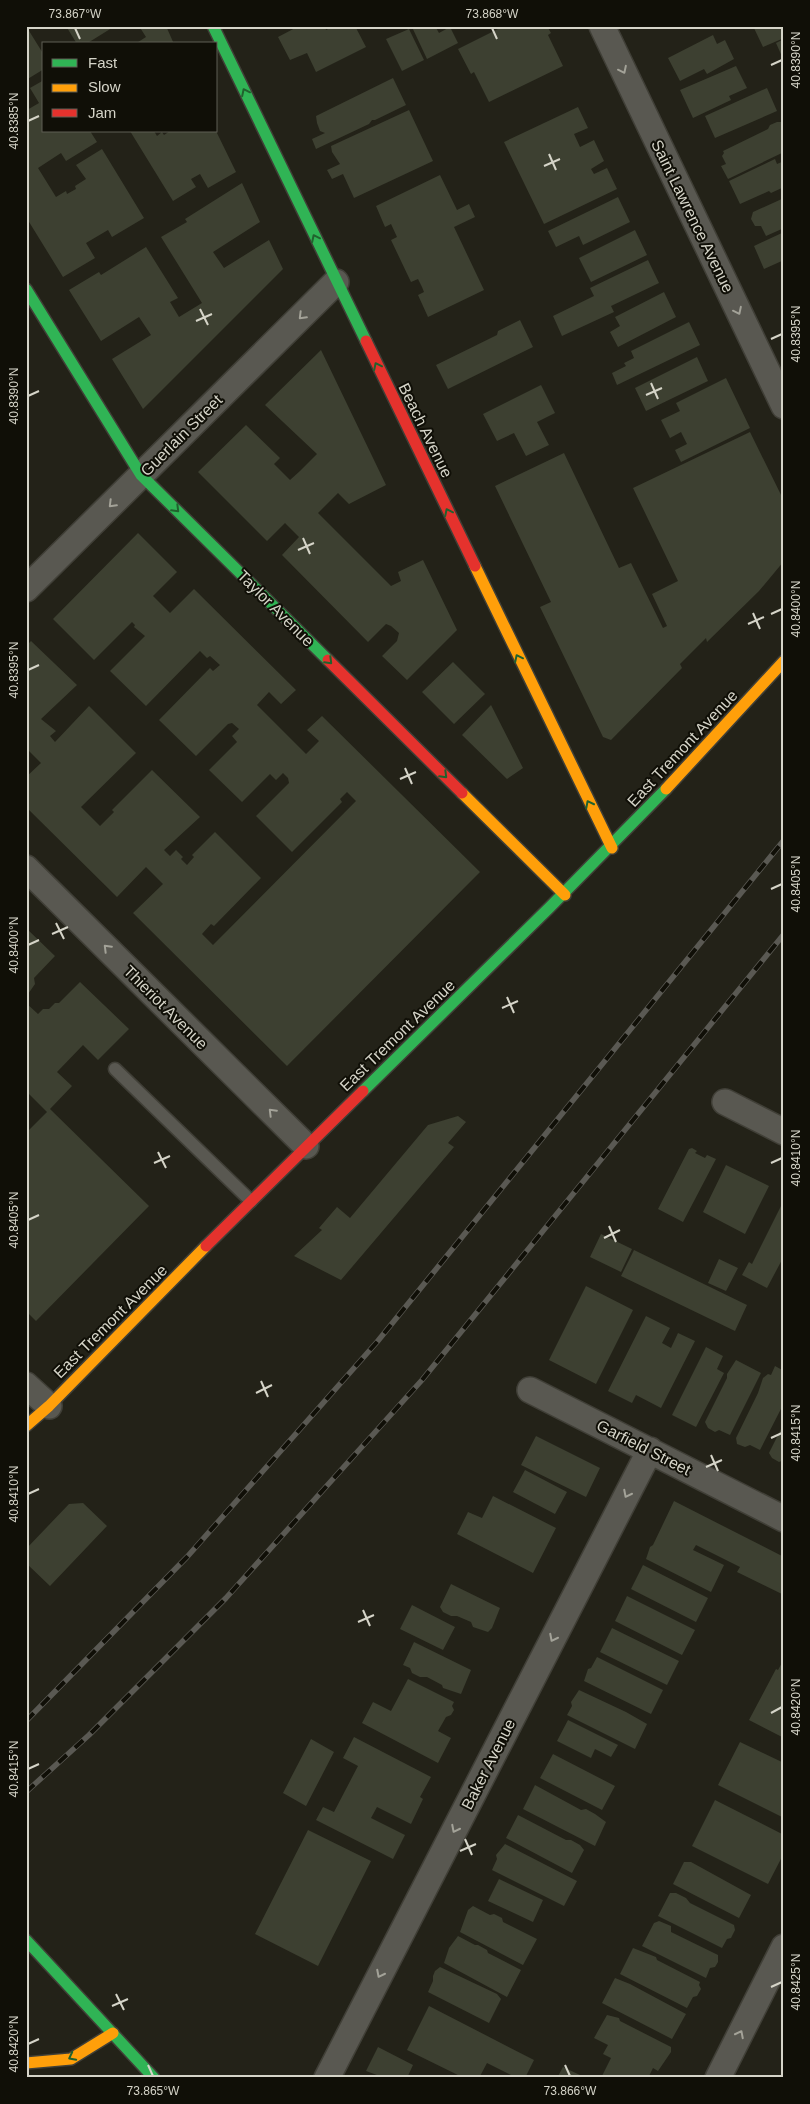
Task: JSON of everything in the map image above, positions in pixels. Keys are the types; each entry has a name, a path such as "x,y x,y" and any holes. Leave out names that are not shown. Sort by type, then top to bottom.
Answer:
{"street":[{"name":"Beach Avenue","path":"213,26 612,848"},
{"name":"Saint Lawrence Avenue","path":"602,26 784,406"},
{"name":"Guerlain Street","path":"26,588 336,282"},
{"name":"Taylor Avenue","path":"26,289 142,475 565,895"},
{"name":"East Tremont Avenue","path":"26,1426 49,1406 306,1146 612,848 784,661"},
{"name":"Thieriot Avenue","path":"26,868 306,1146"},
{"path":"724,1102 784,1132"},
{"path":"26,1385 49,1406"},
{"name":"Garfield Street","path":"530,1390 784,1519"},
{"name":"Baker Avenue","path":"327,2078 650,1450"},
{"path":"26,1940 154,2078"},
{"path":"718,2078 784,1947"},
{"path":"26,2063 71,2059 113,2033"}],"lane":[{"path":"115,1069 251,1201"}],"building":[{"path":"26,26 42,52 42,70 26,80"},
{"path":"66,26 115,26 89,42 76,42"},
{"path":"139,26 166,26 173,42 138,42 146,37"},
{"path":"299,26 325,26 326,30 334,26 355,26 366,47 316,72 307,53 290,60 278,37"},
{"path":"435,26 439,33 450,27 458,43 427,59 412,27"},
{"path":"504,26 547,26 551,33 548,35 563,66 489,102 474,72 471,74 458,49"},
{"path":"753,26 784,26 784,38 763,47"},
{"path":"409,29 424,60 402,71 386,39"},
{"path":"713,35 717,44 725,40 734,59 707,74 704,69 680,81 668,58"},
{"path":"784,39 784,61 776,43"},
{"path":"736,66 747,88 729,96 731,100 693,118 680,90"},
{"path":"393,78 406,105 316,149 312,139 325,133 320,131 316,116"},
{"path":"42,81 42,132 91,132 97,142 66,161 61,153 38,168 56,197 66,191 67,194 76,189 75,186 86,179 76,165 102,149 144,218 112,237 108,230 86,243 95,258 63,277 26,217 26,116 29,114 27,110 39,103 30,88"},
{"path":"767,88 777,111 715,138 705,116"},
{"path":"578,107 588,128 574,134 580,147 594,140 604,161 591,169 594,174 607,168 617,189 544,224 504,142"},
{"path":"409,110 433,161 354,198 343,174 332,179 327,170 340,164 332,152 331,146"},
{"path":"784,122 784,152 728,179 721,166 726,164 722,156 723,151 768,129 770,125"},
{"path":"131,132 155,132 157,136 162,132 164,135 168,132 216,132 236,172 208,188 200,174 191,179 196,187 173,201"},
{"path":"775,159 777,164 784,161 784,187 771,193 769,191 740,204 729,181"},
{"path":"440,175 457,210 469,204 475,217 454,227 484,290 428,317 418,295 424,292 422,287 418,279 411,282 391,240 397,237 391,224 385,227 376,206"},
{"path":"242,183 260,222 213,252 224,268 269,240 283,269 143,409 112,359 151,335 139,317 101,341 69,290 99,272 101,275 146,247 178,298 170,302 179,317 202,303 161,237 187,222 185,219"},
{"path":"618,197 630,222 583,245 579,236 556,247 548,231"},
{"path":"784,198 784,228 766,236 761,226 755,226 751,219 753,212"},
{"path":"635,230 647,255 591,282 579,258"},
{"path":"784,232 784,260 764,269 754,246"},
{"path":"648,260 659,283 611,306 614,312 562,336 553,316 594,296 590,288"},
{"path":"664,292 676,317 618,347 610,332 620,326 615,317"},
{"path":"520,320 533,347 448,389 436,365 497,335 498,331"},
{"path":"689,322 700,345 617,385 612,373 626,366 624,363 634,358 631,351"},
{"path":"321,350 386,485 349,504 338,493 318,513 391,586 401,581 398,572 423,560 457,630 407,680 382,656 397,641 399,633 386,624 368,642 282,555 299,537 285,523 267,541 198,472 246,425 280,458 274,464 290,480 300,471 317,454 265,405"},
{"path":"697,357 708,381 646,411 635,388"},
{"path":"726,378 750,428 681,462 675,450 687,444 681,432 670,438 661,420 680,411 676,403"},
{"path":"541,385 555,413 537,422 549,445 526,456 514,433 497,441 483,414"},
{"path":"750,432 784,501 784,561 759,591 707,642 706,638 680,664 682,668 611,740 603,737 540,607 551,602 495,486 564,453 619,568 631,563 663,628 667,626 652,594 678,581 633,488"},
{"path":"138,533 177,572 153,596 170,613 194,589 296,690 281,704 269,692 257,705 306,754 319,741 307,730 322,716 480,872 287,1066 133,913 163,884 146,867 117,897 26,807 26,777 41,763 26,748 26,646 31,641 77,685 41,719 56,731 50,736 55,742 89,706 136,753 81,807 100,826 114,812 112,810 152,770 200,817 164,850 170,856 176,850 183,857 181,859 187,865 194,857 192,855 215,832 261,878 214,926 211,924 202,934 213,945 356,801 347,792 340,799 342,802 292,852 256,816 289,783 288,778 283,773 276,780 270,774 242,802 209,770 237,742 232,736 239,729 232,723 228,724 196,756 159,720 210,668 213,671 220,665 210,656 207,658 200,651 146,706 110,671 145,636 134,627 135,625 132,622 94,660 53,619"},
{"path":"453,662 485,694 454,724 422,692"},
{"path":"491,705 523,768 507,779 462,735"},
{"path":"26,928 55,956 34,978 35,984 26,997"},
{"path":"80,982 129,1029 98,1060 83,1045 57,1072 72,1086 50,1109 149,1206 36,1321 26,1311 26,1133 47,1112 26,1091 26,1003 38,1014 43,1009 49,1009 55,1003 59,1003"},
{"path":"458,1116 466,1122 448,1143 454,1147 341,1280 294,1256 322,1230 319,1228 337,1207 350,1218 428,1125"},
{"path":"692,1148 697,1151 695,1153 705,1158 707,1155 716,1159 683,1222 658,1209 689,1149"},
{"path":"726,1165 769,1186 745,1234 703,1212"},
{"path":"784,1200 784,1256 767,1288 742,1275 749,1262 752,1264"},
{"path":"601,1234 632,1249 621,1272 590,1257"},
{"path":"634,1250 747,1305 735,1331 621,1276"},
{"path":"719,1259 738,1268 726,1291 708,1283"},
{"path":"586,1286 633,1310 596,1384 549,1360"},
{"path":"646,1316 670,1328 662,1343 671,1348 678,1333 695,1341 661,1408 636,1395 632,1403 608,1391"},
{"path":"706,1347 723,1356 717,1369 724,1373 696,1427 672,1415"},
{"path":"736,1360 761,1373 730,1435 719,1430 715,1432 708,1428 705,1422 727,1378 727,1374"},
{"path":"775,1366 784,1371 784,1403 760,1450 750,1445 745,1447 737,1444 736,1438 758,1393 763,1378 768,1374 771,1375"},
{"path":"784,1423 784,1460 779,1462 772,1458 769,1453"},
{"path":"536,1436 600,1468 586,1497 521,1465"},
{"path":"525,1470 567,1492 555,1514 513,1492"},
{"path":"493,1496 556,1528 533,1573 457,1534 468,1512 482,1518"},
{"path":"674,1501 784,1557 784,1595 737,1572 740,1567 696,1545 693,1550 724,1565 711,1592 646,1559 650,1547 653,1545"},
{"path":"83,1503 107,1526 50,1586 26,1563 26,1549 69,1504"},
{"path":"643,1565 708,1598 696,1622 631,1589"},
{"path":"451,1584 500,1608 492,1628 488,1632 473,1627 471,1622 443,1612 440,1607"},
{"path":"627,1596 695,1630 682,1655 615,1621"},
{"path":"412,1605 455,1627 443,1650 400,1629"},
{"path":"612,1628 679,1661 667,1685 600,1652"},
{"path":"414,1642 471,1670 461,1694 443,1688 442,1685 427,1677 420,1677 412,1673 410,1668 403,1665"},
{"path":"597,1657 663,1690 651,1714 584,1681 588,1669 591,1668"},
{"path":"784,1659 784,1738 749,1720 776,1669 778,1670"},
{"path":"408,1679 454,1702 452,1706 454,1710 451,1715 446,1717 438,1731 451,1738 438,1763 362,1723 373,1702 391,1711"},
{"path":"579,1690 647,1724 635,1749 567,1715 572,1706 571,1702"},
{"path":"568,1720 618,1745 611,1757 595,1749 591,1758 557,1741"},
{"path":"354,1737 431,1777 420,1797 423,1799 411,1824 377,1807 371,1818 405,1835 393,1859 316,1820 323,1807 334,1812 358,1766 343,1758"},
{"path":"311,1739 334,1752 306,1806 283,1793"},
{"path":"740,1742 784,1763 784,1818 718,1785"},
{"path":"553,1754 615,1786 602,1810 540,1778"},
{"path":"535,1785 581,1810 586,1809 606,1822 595,1846 523,1809"},
{"path":"715,1800 784,1835 784,1853 768,1884 692,1846"},
{"path":"518,1815 566,1840 571,1840 580,1845 584,1850 572,1873 506,1838"},
{"path":"308,1830 371,1861 318,1966 255,1934"},
{"path":"505,1844 577,1881 564,1906 492,1870 497,1859 496,1855"},
{"path":"684,1862 691,1862 751,1895 739,1918 673,1884"},
{"path":"499,1879 543,1900 533,1922 488,1901"},
{"path":"670,1893 676,1893 686,1898 690,1903 734,1925 735,1930 731,1938 727,1939 722,1948 658,1916"},
{"path":"473,1906 490,1915 494,1914 502,1918 503,1922 537,1939 523,1965 460,1932 468,1910"},
{"path":"659,1921 671,1926 671,1932 718,1955 718,1962 715,1967 710,1968 706,1978 642,1946 654,1923"},
{"path":"458,1936 478,1945 487,1950 488,1953 521,1970 507,1997 444,1963 449,1948"},
{"path":"633,1948 656,1957 657,1960 700,1982 701,1989 697,1996 693,1997 687,2008 620,1974"},
{"path":"440,1967 497,1994 501,1999 489,2023 428,1992 435,1971"},
{"path":"615,1978 686,2014 672,2039 602,2003"},
{"path":"429,2006 534,2060 525,2078 517,2078 487,2063 479,2078 464,2078 407,2050"},
{"path":"607,2015 619,2018 620,2021 671,2047 671,2052 658,2071 653,2068 648,2078 601,2078 611,2058 603,2054 608,2045 594,2038"},
{"path":"378,2047 413,2065 407,2078 385,2078 366,2071"},
{"path":"563,2067 580,2075 589,2078 557,2078"}],"railway":[{"path":"26,1721 187,1557 377,1342 784,840"},
{"path":"26,1792 89,1735 226,1598 422,1380 784,934"}],"traffic: fast":[{"path":"213,26 366,341"},
{"path":"26,289 141,475 328,660"},
{"path":"363,1091 550,907 666,789"},
{"path":"26,1940 154,2078"}],"traffic: slow":[{"path":"475,566 612,848"},
{"path":"666,789 784,661"},
{"path":"462,793 565,895"},
{"path":"26,1426 49,1406 206,1246"},
{"path":"26,2063 71,2059 113,2033"}],"traffic: jam":[{"path":"366,341 475,566"},
{"path":"328,660 462,793"},
{"path":"206,1246 363,1091"}]}
